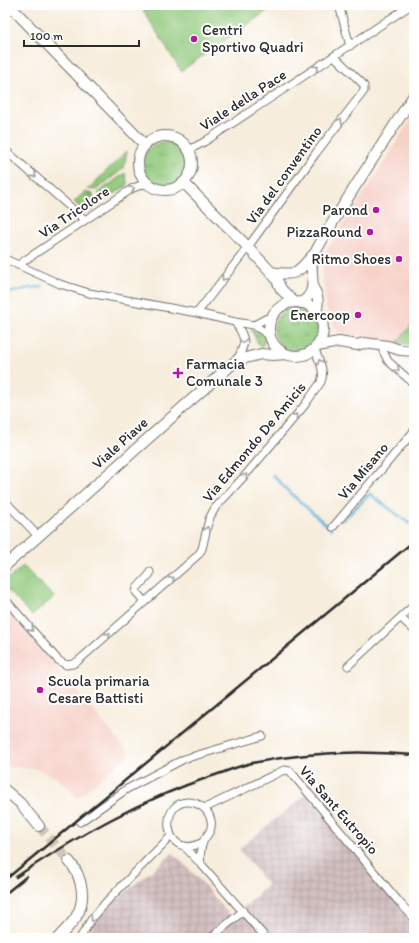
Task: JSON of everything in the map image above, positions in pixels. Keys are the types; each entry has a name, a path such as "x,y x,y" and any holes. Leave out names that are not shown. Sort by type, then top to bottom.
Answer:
{"street":[{"path":"9,5 145,145"},
{"path":"339,5 350,46"},
{"name":"Viale della Pace","path":"189,150 204,142 411,5"},
{"name":"Via del conventino","path":"197,313 365,89 362,83 334,56"},
{"path":"272,272 292,275 298,272 313,255 414,95"},
{"path":"168,136 180,140 189,150 192,157 190,174 184,183 175,189 164,190 154,188 141,176 138,165 140,152 145,145 156,138 168,136"},
{"path":"5,150 85,220"},
{"name":"Via Tricolore","path":"18,265 133,188 147,183"},
{"path":"184,183 272,272 281,289 298,303"},
{"path":"298,303 310,296 313,288 313,255"},
{"path":"5,259 60,284 89,293 254,325 271,339"},
{"path":"313,288 317,293 319,304 316,312"},
{"path":"278,309 281,289"},
{"path":"289,303 298,303 307,305 316,312 321,320 323,329 316,347 310,352 298,356 286,354 275,347 269,330 271,318 278,309 289,303"},
{"path":"254,325 267,318 271,318"},
{"path":"235,322 243,334 244,341 244,346 237,360"},
{"path":"323,329 339,342"},
{"path":"261,354 271,339"},
{"path":"316,347 339,342 357,345 362,348 383,351 396,352 400,350"},
{"path":"357,345 366,343 388,346 400,350 414,351"},
{"name":"Via Edmondo De Amicis","path":"5,600 58,660 66,665 78,661 198,556 202,550 209,519 215,508 249,471 314,392 323,377 322,366 316,354 316,347"},
{"path":"383,351 388,361 414,384"},
{"name":"Viale Piave","path":"5,566 237,360 261,354 286,354"},
{"name":"Via Misano","path":"333,527 414,431"},
{"path":"5,501 38,536"},
{"path":"145,602 136,592 150,572"},
{"path":"348,666 414,605"},
{"path":"401,618 414,630"},
{"path":"80,822 127,789 184,759 262,736"},
{"name":"Via Sant Eutropio","path":"205,808 284,770 290,771 414,918"},
{"path":"5,790 20,803 40,826"},
{"path":"184,846 197,845 203,842 211,829 212,822 209,814 205,808 199,804 185,803 179,805 173,810 169,816 168,822 168,829 171,836 174,840 184,846 201,864 266,938"},
{"path":"80,938 91,920 107,901 171,836"},
{"path":"201,864 200,856 203,842"},
{"path":"58,938 76,916 81,901 81,882 78,874 69,861"},
{"path":"211,938 243,912"}],"shaded area":[{"path":"414,113 414,323 397,342 342,334 336,329 326,307 322,276 325,253"},
{"name":"Scuola primaria Cesare Battisti","path":"8,610 130,754 77,798 70,789 55,777 37,769 9,767 5,763 5,613"},
{"path":"306,794 414,919 414,938 86,938 99,914 173,853 200,880 232,918 268,885 239,849"}],"green space":[{"name":"Centri Sportivo Quadri","path":"140,5 273,5 274,6 181,71"},
{"path":"161,142 169,142 181,148 187,160 187,168 181,180 169,186 161,186 149,180 143,168 143,160 149,148"},
{"path":"127,151 124,168 96,190 88,189"},
{"path":"125,173 128,185 99,204 99,192"},
{"path":"84,192 93,194 95,206 86,213 74,202"},
{"path":"296,307 308,311 314,317 318,329 314,341 308,347 296,351 284,347 278,341 274,329 278,317 284,311"},
{"path":"414,323 414,344 397,342"},
{"path":"251,329 260,332 265,339 263,345 260,347"},
{"path":"23,566 54,597 32,616 5,587 5,582"}],"waterway":[{"path":"5,294 29,288 43,287"},
{"path":"273,475 288,491 331,529"},
{"path":"343,520 370,494 410,524"}],"tunnel":[{"path":"39,826 69,861"}],"railway":[{"path":"5,880 414,541"},
{"path":"16,877 63,847 135,807 185,786 242,766 272,759 312,754 353,752 414,755"},
{"path":"5,894 27,876"}],"place":[{"name":"Centri Sportivo Quadri","path":"194,39"},
{"name":"Parond","path":"376,210"},
{"name":"PizzaRound","path":"370,232"},
{"name":"Ritmo Shoes","path":"399,259"},
{"name":"Enercoop","path":"358,315"},
{"name":"Farmacia Comunale 3","path":"178,373"},
{"name":"Scuola primaria Cesare Battisti","path":"40,690"}]}
